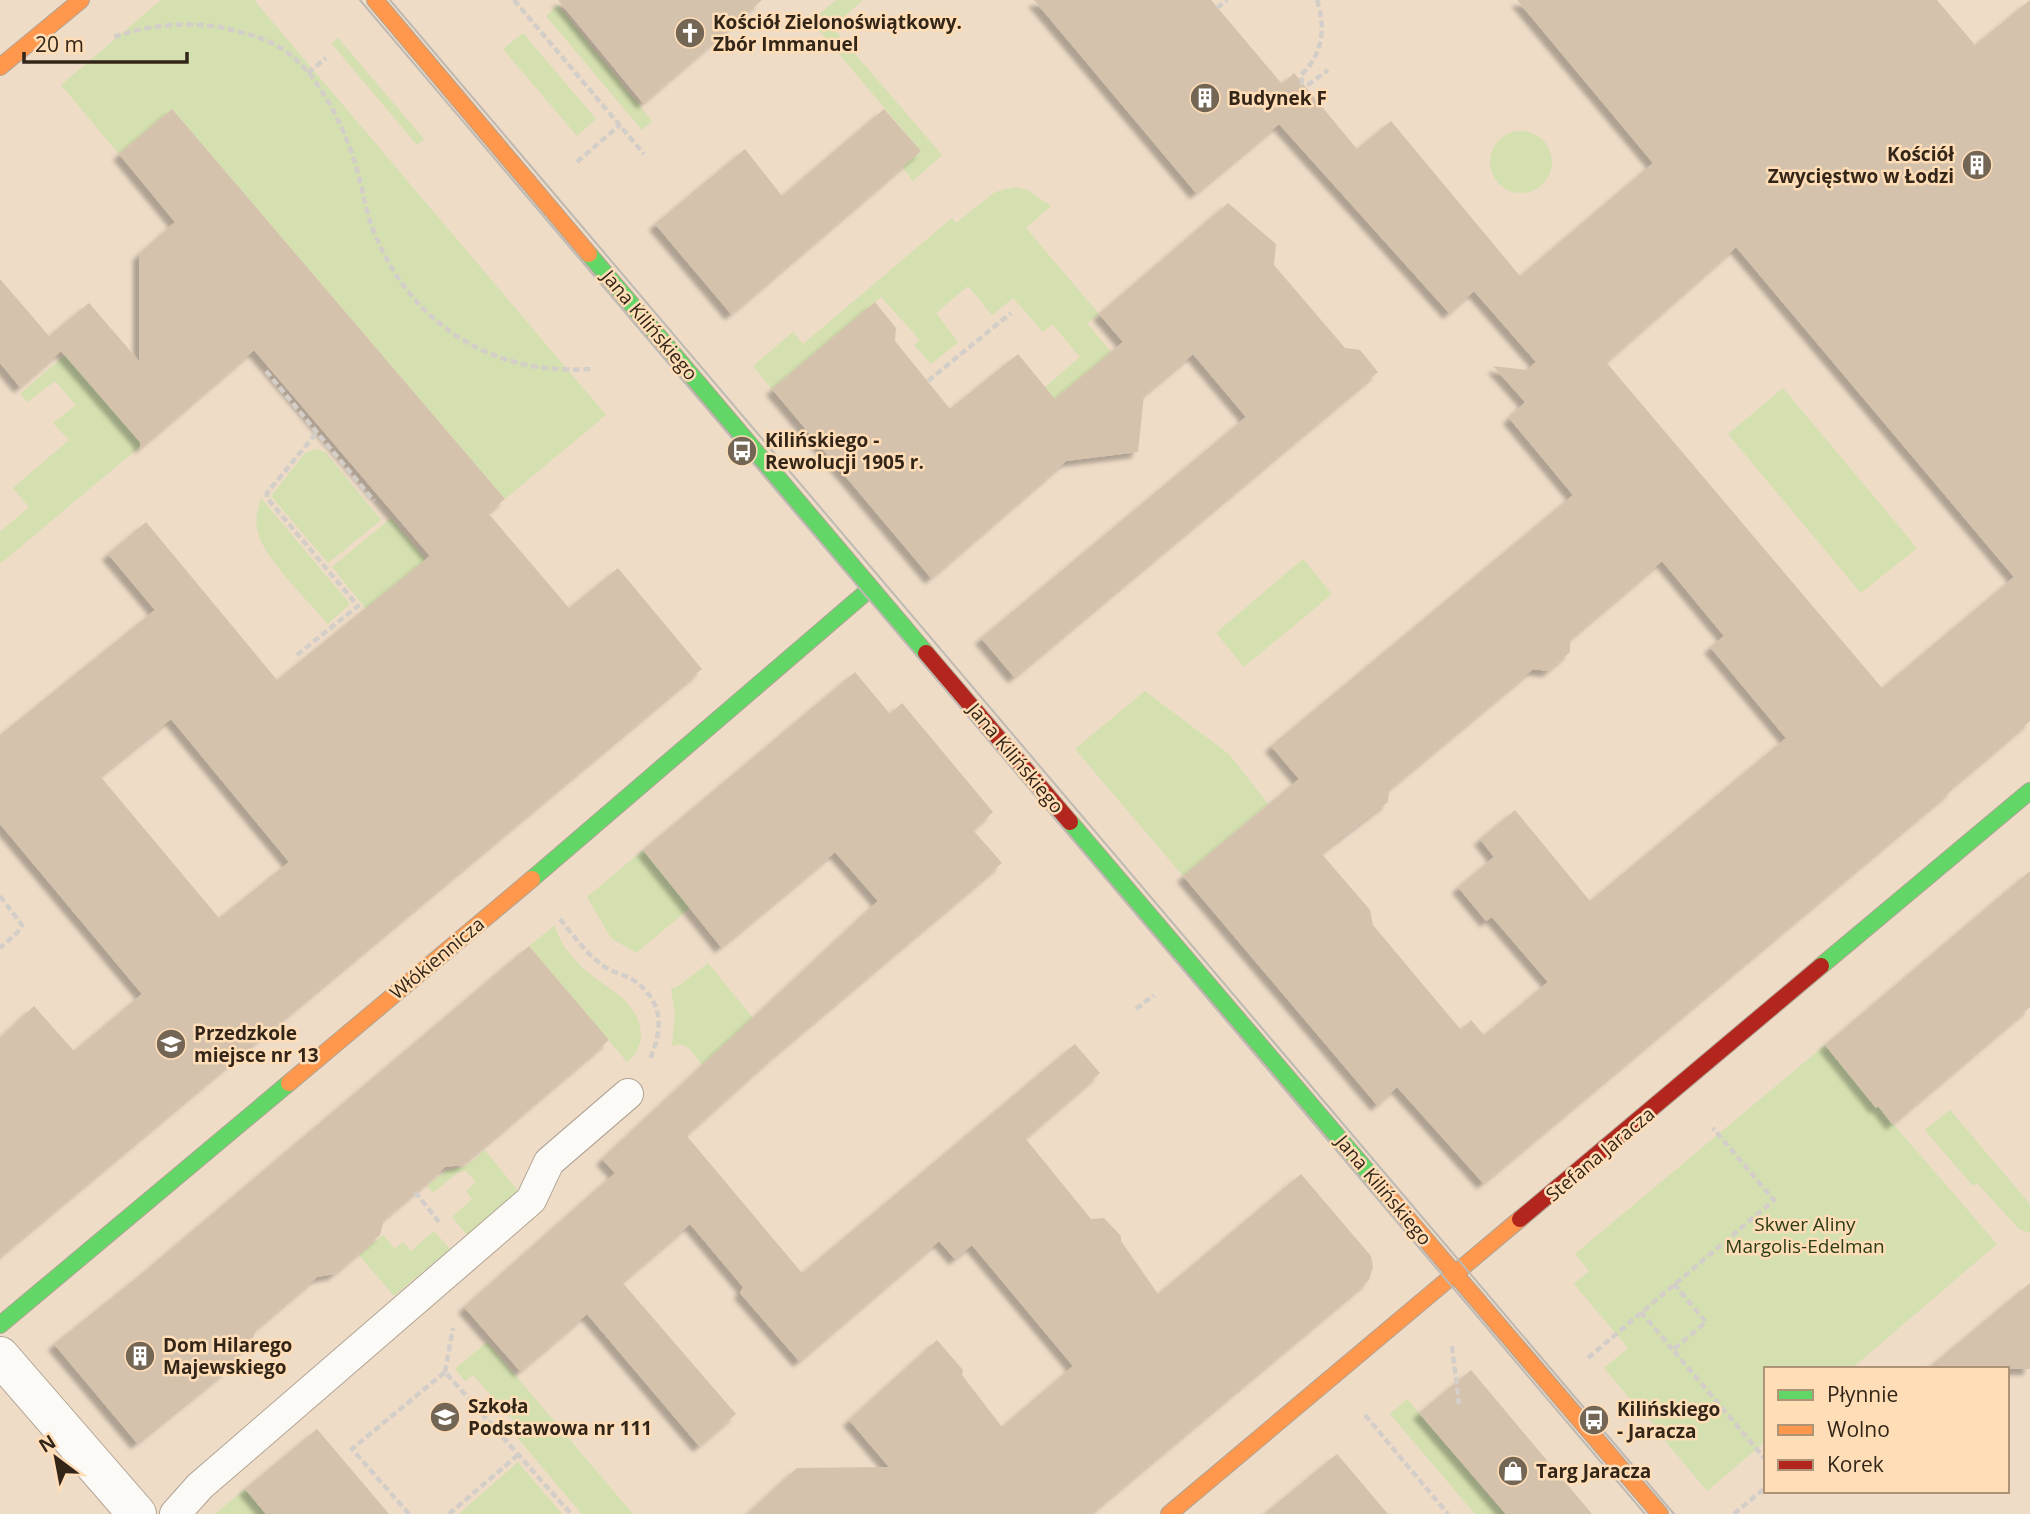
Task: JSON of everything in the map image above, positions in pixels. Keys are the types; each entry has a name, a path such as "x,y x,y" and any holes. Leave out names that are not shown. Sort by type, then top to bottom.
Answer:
{"street":[{"path":"0,67 81,0"},
{"name":"Jana Kilińskiego","path":"375,0 1660,1514"},
{"name":"Włókiennicza","path":"0,1325 531,880 872,588"},
{"name":"Stefana Jaracza","path":"1168,1514 2030,791"},
{"path":"0,1356 137,1514"}],"lane":[{"path":"175,1514 200,1486 531,1200 549,1162 628,1094"}],"path":[{"path":"514,0 644,154"},
{"path":"1217,8 1227,0"},
{"path":"1317,0 1322,26 1320,48 1310,67 1301,75 1302,83 1309,85 1328,70"},
{"path":"111,38 155,28 212,26 267,41 289,53 308,73 333,111 346,138 371,225 382,250 397,276 432,317 452,334 478,350 501,359 549,369 592,369"},
{"path":"308,73 326,58"},
{"path":"577,162 620,125"},
{"path":"928,381 1010,313"},
{"path":"266,371 374,501"},
{"path":"297,655 358,606 267,498 267,493 317,432"},
{"path":"531,880 590,955 606,968 633,979 648,993 658,1010 660,1028 656,1046 648,1065 636,1073 628,1094"},
{"path":"0,896 22,925 0,948"},
{"path":"1136,1009 1160,990"},
{"path":"1583,1361 1774,1200 1713,1128"},
{"path":"415,1192 440,1223"},
{"path":"1674,1284 1706,1322 1674,1350"},
{"path":"1640,1312 1764,1458"},
{"path":"1452,1345 1459,1405"},
{"path":"409,1514 352,1449 445,1372 571,1514"},
{"path":"1365,1415 1448,1514"},
{"path":"449,1514 519,1454"},
{"path":"1734,1514 1764,1489"}],"green space":[{"path":"161,0 254,0 606,415 505,499 172,109 119,154 61,85"},
{"path":"836,0 863,0 832,27 942,155 913,181 902,167 920,150 811,21"},
{"path":"558,5 652,121 642,130 546,16"},
{"path":"523,33 596,119 577,136 503,49"},
{"path":"338,38 424,139 417,145 331,43"},
{"path":"1521,131 1543,140 1552,162 1543,184 1521,193 1499,184 1490,162 1499,140"},
{"path":"1014,187 1028,190 1051,206 1026,228 1099,314 1087,323 1111,352 1055,399 1045,387 1080,357 1052,324 1043,332 1013,298 992,315 968,286 936,313 958,342 931,364 914,345 920,340 881,297 772,389 753,366 793,332 803,344 952,218 956,223 995,192"},
{"path":"65,355 142,445 0,564 0,532 29,507 13,488 69,440 53,423 76,405 55,381 27,402 20,394"},
{"path":"1783,388 1917,548 1861,593 1728,434"},
{"path":"315,449 325,452 381,520 328,563 271,496 305,453"},
{"path":"261,498 350,604 328,624 280,569 264,546 256,522"},
{"path":"391,518 427,561 366,609 332,567"},
{"path":"1303,559 1332,594 1244,667 1216,633"},
{"path":"1145,691 1229,754 1268,804 1183,876 1075,749"},
{"path":"643,850 690,908 636,953 611,938 587,897"},
{"path":"555,925 563,945 577,962 626,1002 639,1021 641,1038 633,1057 627,1062 529,946"},
{"path":"708,963 753,1018 702,1065 686,1046 672,1046 675,1014 671,988 676,988"},
{"name":"Skwer Aliny Margolis-Edelman","path":"1825,1045 1997,1244 1853,1367 1764,1367 1764,1443 1707,1491 1633,1399 1631,1400 1604,1368 1628,1348 1574,1284 1589,1271 1575,1254"},
{"path":"1950,1110 2030,1204 2030,1233 2019,1229 1977,1183 1973,1186 1925,1130"},
{"path":"485,1150 518,1191 467,1235 452,1217 472,1199 466,1191 476,1182 466,1171 457,1173 433,1193 427,1186 447,1170 466,1166"},
{"path":"434,1231 450,1249 394,1296 359,1255 383,1235 395,1249 403,1242 411,1251"},
{"path":"487,1342 633,1514 582,1514 509,1428 515,1422 473,1375 465,1381 455,1369"},
{"path":"1407,1399 1505,1514 1475,1514 1390,1414"},
{"path":"518,1462 562,1514 459,1514"},
{"path":"245,1489 266,1514 215,1514"}],"building":[{"path":"558,0 762,0 643,103"},
{"path":"1034,0 1211,0 1282,84 1294,73 1357,149 1391,121 1520,276 1653,163 1517,0 1937,0 1975,45 2030,0 2030,721 1951,788 1953,789 1483,1183 1397,1087 1377,1105 1183,876 1299,779 1271,746 1573,495 1509,418 1525,402 1493,366 1527,370 1536,362 1474,291 1449,313 1279,124 1196,193","holes":["1736,247 2014,577 1882,688 1606,362","1662,561 1724,636 1710,647 1786,738 1590,901 1515,810 1480,839 1494,857 1458,887 1486,921 1492,917 1548,982 1484,1035 1471,1020 1461,1030 1373,925 1370,910 1321,853 1388,802 1389,789 1533,669 1548,671 1570,652 1570,639"]},
{"path":"172,109 505,499 488,513 569,608 618,568 702,669 0,1256 0,1038 34,1006 74,1051 142,994 0,824 0,735 155,610 108,554 146,522 277,680 430,556 254,350 140,448 140,442 61,351 20,387 0,363 0,279 49,336 89,303 139,361 139,254 175,222 119,154","holes":["171,719 289,862 219,918 100,776"]},
{"path":"884,109 921,151 731,314 655,224 745,149 782,196"},
{"path":"1228,203 1276,244 1274,265 1345,348 1360,350 1378,372 1014,677 981,638 1246,417 1193,354 1144,395 1138,452 1066,461 931,578 772,389 875,302 896,328 895,341 950,409 1018,354 1055,399 1123,342 1099,314"},
{"path":"855,672 890,714 902,703 993,812 973,830 1002,863 777,1053 686,1135 802,1273 1075,1044 1100,1073 1025,1138 1091,1219 1104,1218 1121,1236 1121,1241 1158,1294 1301,1174 1371,1256 1373,1267 1369,1280 1090,1514 747,1514 797,1468 889,1467 849,1420 937,1340 963,1370 962,1375 1002,1427 1073,1366 972,1245 955,1259 939,1241 799,1361 740,1293 743,1287 690,1224 622,1282 736,1414 699,1446 587,1314 520,1371 464,1307 615,1173 602,1159 878,901 835,852 721,947 643,850"},
{"path":"2030,871 2030,1007 1892,1124 1825,1045"},
{"path":"529,946 609,1040 462,1165 445,1167 384,1219 380,1235 334,1274 317,1277 257,1328 251,1343 225,1366 228,1369 137,1443 54,1344 145,1271"},
{"path":"2030,1283 2030,1369 1929,1367"},
{"name":"Targ Jaracza","path":"1471,1370 1592,1514 1506,1514 1419,1413"},
{"path":"317,1429 389,1514 266,1514 245,1489"},
{"path":"1337,1454 1388,1514 1264,1514"}],"tram line":[{"path":"360,0 1645,1514"},
{"path":"390,0 1674,1514"}],"traffic: fast":[{"path":"589,254 926,653"},
{"path":"532,879 871,588"},
{"path":"1821,966 2030,791"},
{"path":"1070,822 1374,1179"},
{"path":"0,1325 289,1083"}],"traffic: slow":[{"path":"0,67 81,0"},
{"path":"375,0 589,254"},
{"path":"289,1083 532,879"},
{"path":"1374,1179 1660,1514"},
{"path":"1169,1514 1520,1219"}],"traffic: jam":[{"path":"926,653 1070,822"},
{"path":"1520,1219 1821,966"}],"place":[{"name":"Kościół Zielonoświątkowy. Zbór Immanuel","path":"690,33"},
{"name":"Budynek F","path":"1205,98"},
{"name":"Kościół Zwycięstwo w Łodzi","path":"1977,165"},
{"name":"Kilińskiego - Rewolucji 1905 r.","path":"742,451"},
{"name":"Przedzkole miejsce nr 13","path":"171,1044"},
{"name":"Dom Hilarego Majewskiego","path":"140,1356"},
{"name":"Szkoła Podstawowa nr 111","path":"445,1417"},
{"name":"Kilińskiego - Jaracza","path":"1594,1420"},
{"name":"Targ Jaracza","path":"1513,1471"}]}
